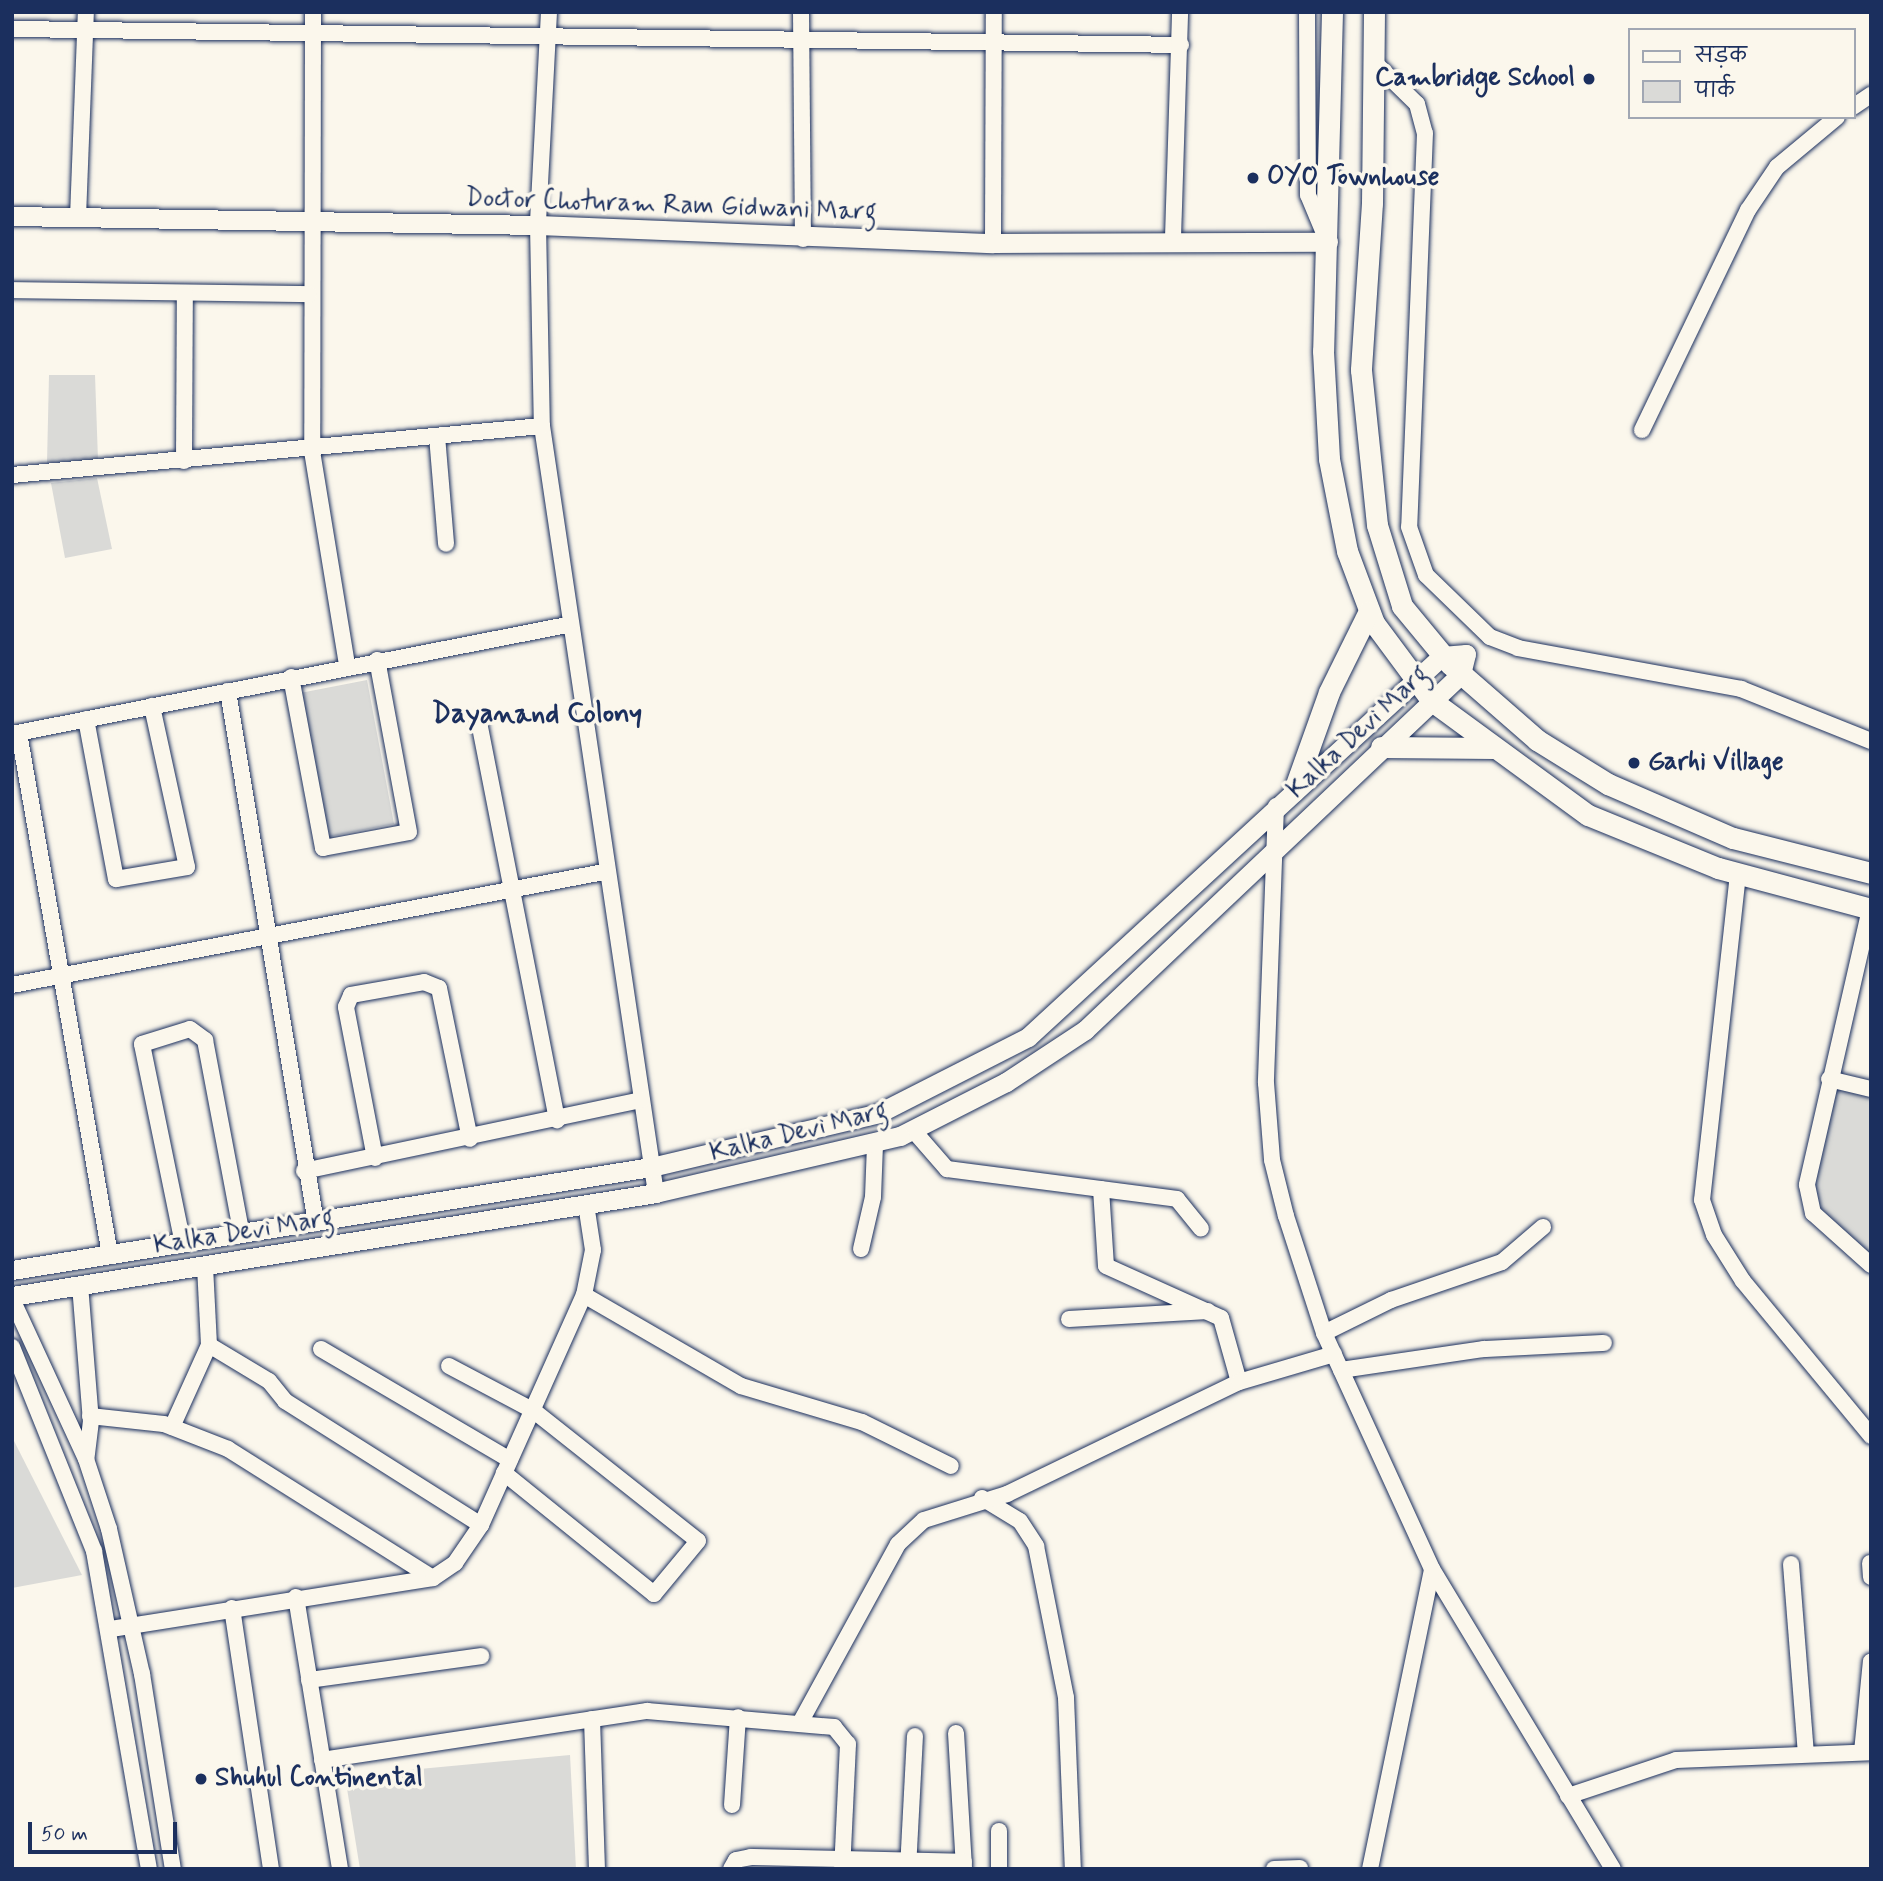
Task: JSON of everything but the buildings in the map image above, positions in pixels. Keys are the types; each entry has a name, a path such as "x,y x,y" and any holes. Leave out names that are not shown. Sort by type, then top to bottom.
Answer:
{"main road":[{"path":"1332,12 1328,242 1323,351 1329,459 1347,551 1369,611 1415,681 1432,701 1588,815 1738,874 1870,909"},
{"path":"1374,12 1361,370 1377,525 1402,606 1442,656 1464,664 1536,740 1669,814 1871,873"},
{"path":"1294,790 1329,692 1369,611"},
{"path":"1381,747 1493,748"}],"street":[{"path":"313,12 309,295 312,451 347,665"},
{"path":"549,12 538,225 542,426 567,625 656,1193"},
{"path":"801,12 803,239"},
{"path":"993,243 994,12"},
{"path":"1173,238 1180,12"},
{"path":"1307,12 1308,195 1328,242"},
{"path":"78,217 85,20"},
{"path":"12,29 85,20 312,35 548,36 801,43 1181,45"},
{"path":"1374,62 1417,104 1425,133 1409,490 1415,556 1451,604 1490,637 1765,695 1871,741"},
{"path":"1855,106 1871,95"},
{"path":"1642,430 1748,210 1777,167 1835,119"},
{"name":"Doctor Choturam Ram Gidwani Marg","path":"12,216 538,225 803,239 993,243 1173,238 1328,242"},
{"path":"12,290 309,295"},
{"path":"184,461 185,293"},
{"path":"12,475 312,451 542,426"},
{"path":"437,436 446,544"},
{"path":"110,1255 15,734 347,665 567,625"},
{"path":"1464,664 1490,637"},
{"name":"Kalka Devi Marg","path":"12,1270 651,1167 879,1113 998,1055 1062,1009 1276,806 1442,656"},
{"path":"290,677 323,848 409,832 377,660"},
{"name":"Kalka Devi Marg","path":"12,1297 656,1193 875,1144 913,1130 1006,1082 1085,1030 1276,845 1432,701 1464,664"},
{"path":"228,691 270,938 304,1171 316,1223"},
{"path":"86,719 116,879 187,867 152,706"},
{"path":"479,722 515,889 557,1120"},
{"path":"1276,806 1266,1083 1272,1160 1324,1333 1432,1569 1614,1869"},
{"path":"12,985 270,938 604,872"},
{"path":"1738,874 1702,1200 1714,1235 1743,1281 1871,1436"},
{"path":"1870,909 1829,1079 1807,1185 1813,1213 1871,1265"},
{"path":"375,1158 346,1007 351,995 424,982 439,988 470,1139"},
{"path":"183,1244 142,1044 190,1029 205,1040 242,1235"},
{"path":"1829,1079 1871,1089"},
{"path":"304,1171 470,1139 642,1100"},
{"path":"913,1130 947,1169 1177,1199 1201,1229"},
{"path":"860,1250 873,1197 875,1144"},
{"path":"1101,1189 1106,1266 1210,1311 1227,1332 1239,1382"},
{"path":"111,1629 296,1597 433,1578 455,1563 481,1525 584,1295 593,1250 586,1204"},
{"path":"1324,1333 1391,1300 1502,1262 1542,1227"},
{"path":"172,1427 209,1345 205,1265"},
{"path":"80,1285 90,1416 86,1459"},
{"path":"584,1295 741,1386 862,1422 951,1466"},
{"path":"12,1297 86,1459 132,1625 173,1869"},
{"path":"1069,1319 1210,1311"},
{"path":"1341,1370 1485,1349 1604,1343"},
{"path":"209,1345 481,1525"},
{"path":"12,1347 80,1509 111,1629 149,1869"},
{"path":"321,1349 507,1467 654,1594 698,1541 534,1411 449,1366"},
{"path":"800,1723 898,1544 924,1520 982,1497 1007,1493 1239,1382 1334,1354"},
{"path":"90,1416 172,1427 228,1449 433,1578"},
{"path":"982,1497 1020,1521 1037,1546 1066,1698 1073,1869"},
{"path":"1870,1563 1871,1577"},
{"path":"1791,1564 1805,1753"},
{"path":"1370,1869 1432,1569"},
{"path":"296,1597 340,1869"},
{"path":"232,1608 271,1869"},
{"path":"309,1680 481,1656"},
{"path":"1568,1796 1676,1760 1867,1752 1871,1661"},
{"path":"322,1759 647,1711 834,1727 848,1744 842,1865"},
{"path":"732,1805 738,1717"},
{"path":"592,1719 597,1869"},
{"path":"731,1869 736,1860 751,1857 842,1865 964,1865 956,1733"},
{"path":"908,1865 915,1736"},
{"path":"999,1831 999,1869"},
{"path":"1274,1869 1300,1868"}],"green space":[{"path":"49,375 95,375 98,460 47,463"},
{"path":"97,478 112,549 65,558 51,483"},
{"path":"367,680 394,824 327,837 300,693"},
{"path":"1829,1079 1871,1089 1871,1265 1813,1213 1812,1159"},
{"path":"12,1437 82,1575 12,1588"},
{"path":"570,1755 576,1869 360,1869 345,1776"}],"place":[{"name":"Cambridge School","path":"1589,79"},
{"name":"OYO Townhouse","path":"1253,178"},
{"name":"Garhi Village","path":"1634,763"},
{"name":"Shuhul Continental","path":"201,1779"}],"district":[{"name":"Dayanand Colony","path":"537,715"}]}
